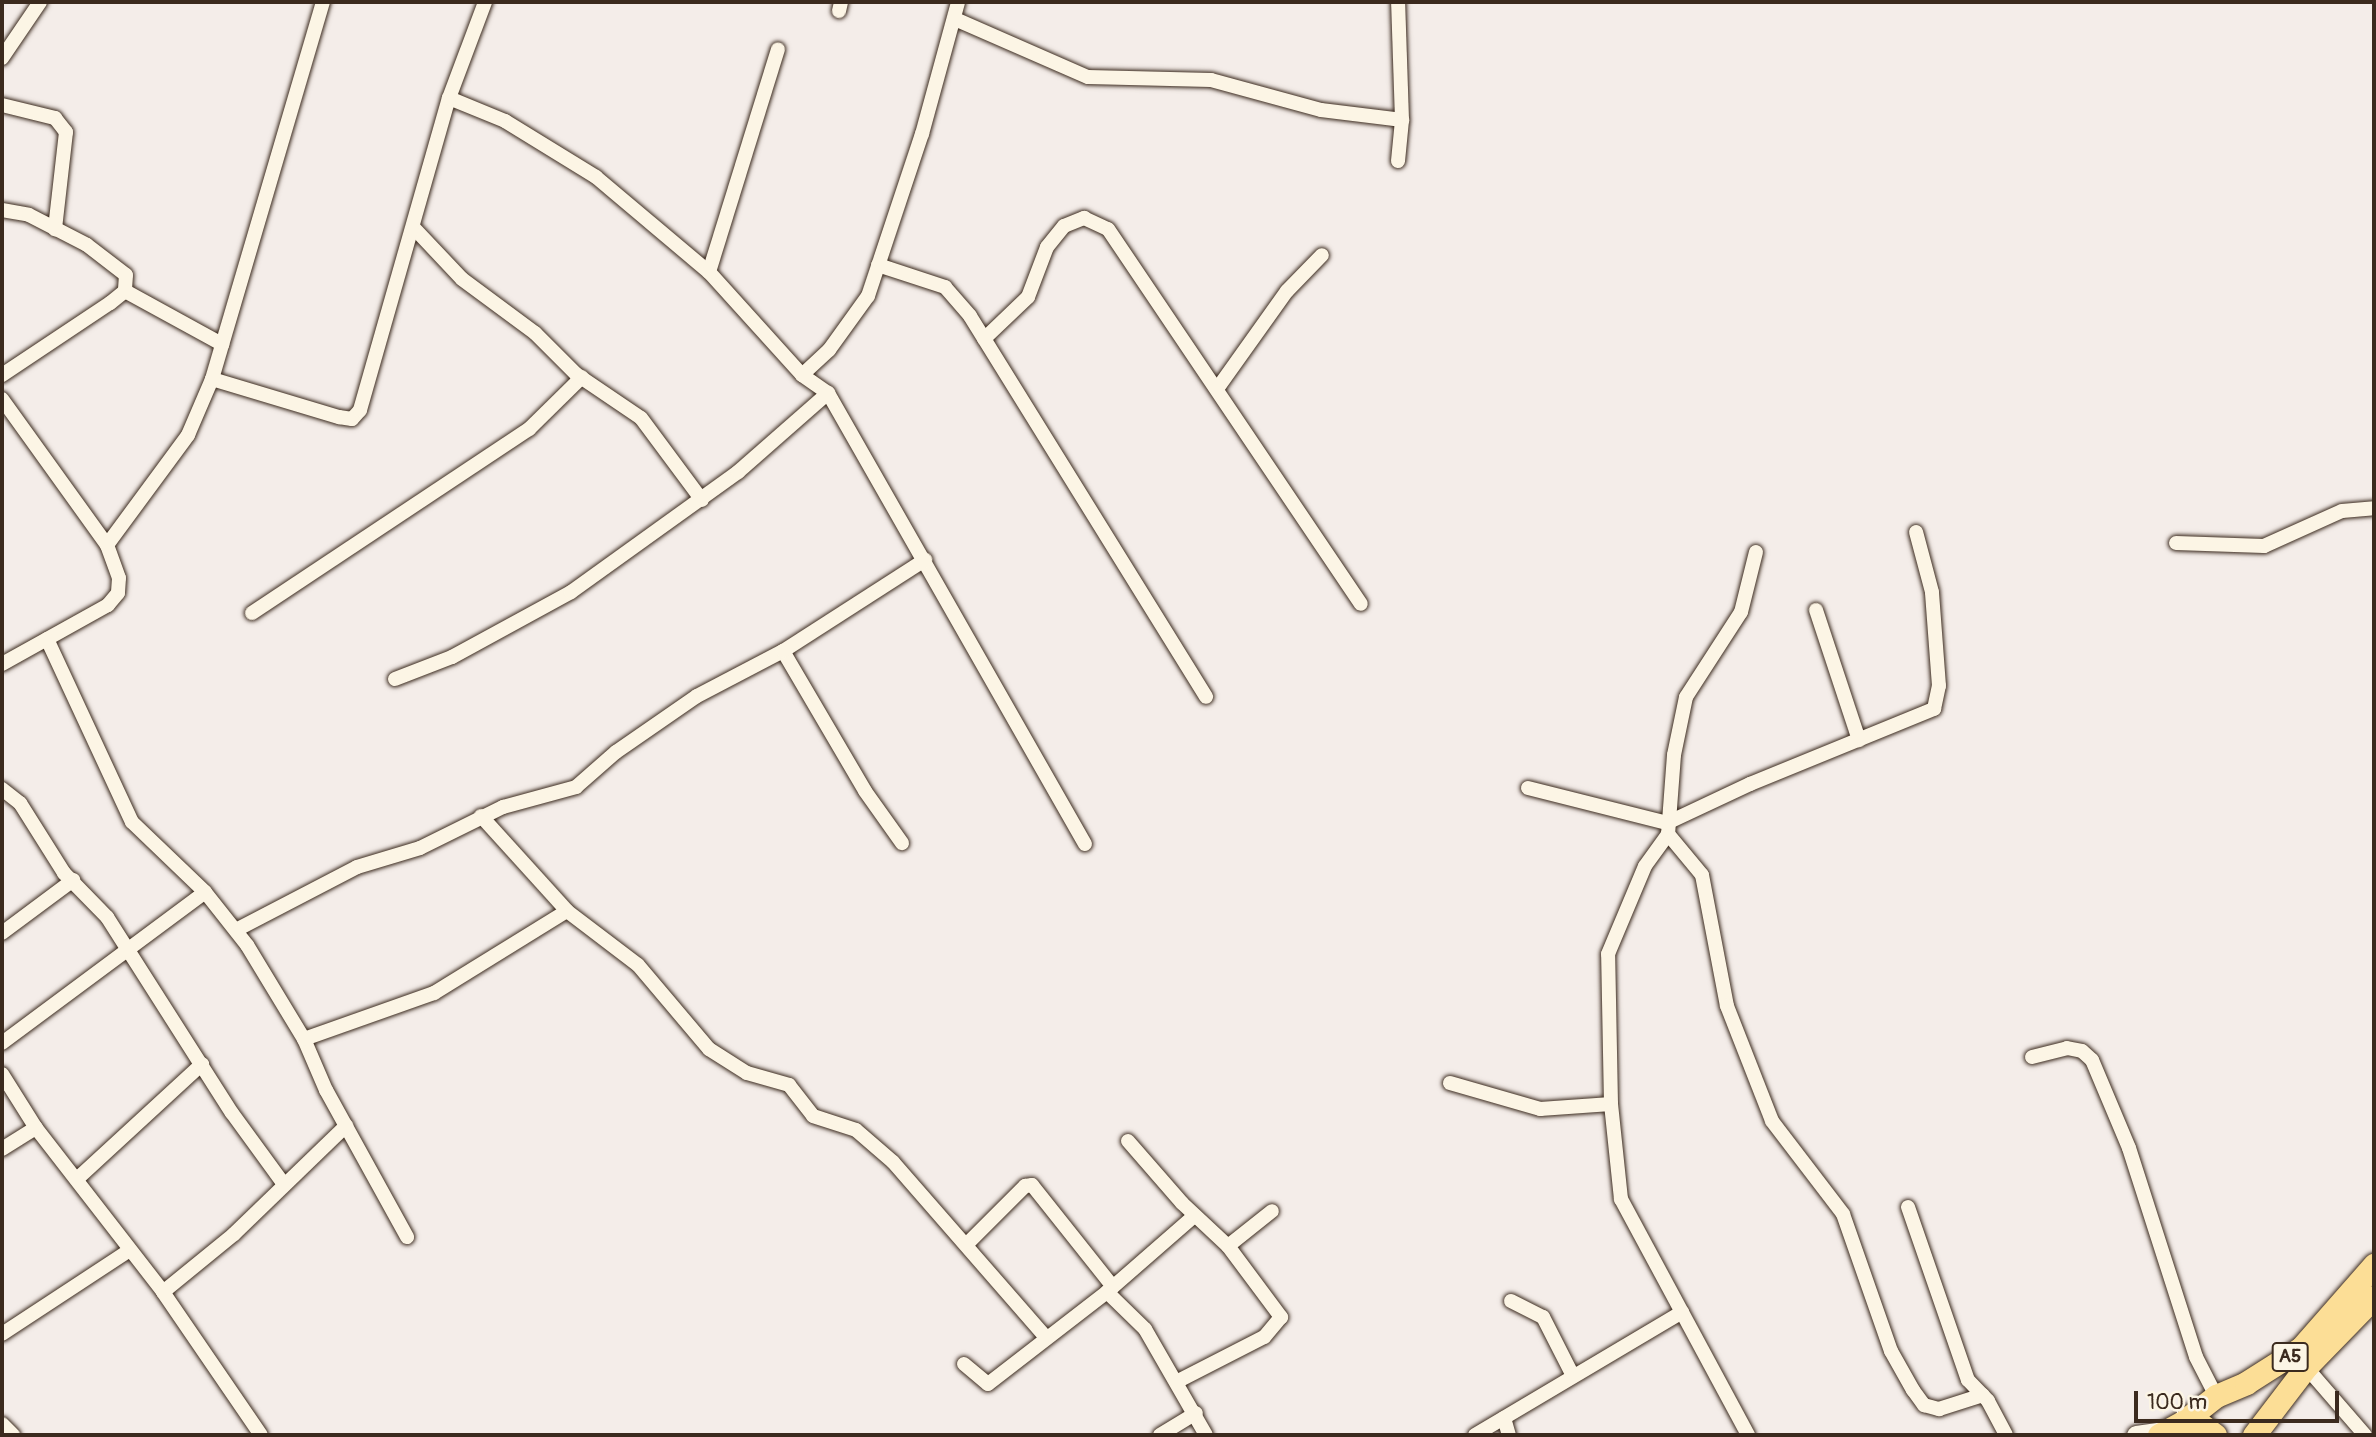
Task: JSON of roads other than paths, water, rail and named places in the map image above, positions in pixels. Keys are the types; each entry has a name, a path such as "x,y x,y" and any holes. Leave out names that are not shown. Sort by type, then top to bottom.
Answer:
{"highway":[{"name":"A5","path":"2161,1433 2184,1421 2216,1396 2246,1383 2301,1348 2374,1265"},
{"name":"A5","path":"2254,1435 2306,1367 2374,1297"},
{"path":"2184,1421 2199,1423 2215,1435"}],"main road":[{"path":"2136,1435 2161,1433"}],"street":[{"path":"2,58 40,2"},
{"path":"107,545 188,435 212,379 323,2"},
{"path":"212,379 352,419 366,394 449,98 485,2"},
{"path":"802,375 853,321 868,296 955,19 958,2"},
{"path":"1398,2 1402,120 1398,161"},
{"path":"955,19 1088,78 1211,80 1321,110 1402,120"},
{"path":"709,272 778,49"},
{"path":"449,98 505,121 596,177 709,272 802,375 828,393 1085,844"},
{"path":"2,105 55,118 66,132 55,229"},
{"path":"2,210 29,215 115,264 125,275 125,290"},
{"path":"984,339 1028,297 1047,247 1064,226 1084,218 1108,229 1361,604"},
{"path":"413,227 462,279 535,333 582,377 641,418 702,500"},
{"path":"1217,389 1287,291 1322,255"},
{"path":"878,265 945,287 984,339 1206,697"},
{"path":"125,290 222,344"},
{"path":"2,375 125,290"},
{"path":"252,613 528,429 582,377"},
{"path":"395,679 452,657 542,610 702,500 828,393"},
{"path":"2,399 107,545 119,578 118,593 108,605 2,664"},
{"path":"2176,544 2264,546 2342,511 2374,508"},
{"path":"1668,829 1859,740 1934,709 1939,686 1932,592 1916,532"},
{"path":"1740,1433 1682,1312 1621,1199 1611,1104 1608,954 1644,866 1668,829 1674,755 1686,697 1741,612 1756,552"},
{"path":"236,930 357,867 420,848 481,816 576,788 648,728 697,696 783,651 925,560"},
{"path":"1816,610 1859,740"},
{"path":"47,639 132,822 205,891 236,930 304,1040 346,1126 407,1237"},
{"path":"783,651 865,791 902,843"},
{"path":"1528,788 1668,829 1702,875 1727,1006 1772,1121 1843,1214 1891,1351 1924,1405 1939,1409 1983,1395"},
{"path":"2,789 30,816 73,880 101,909 126,952 283,1183"},
{"path":"481,816 567,911 638,965 709,1049 747,1073 789,1085 813,1116 863,1135 968,1243 1045,1336"},
{"path":"2,933 73,880"},
{"path":"2,1043 205,891"},
{"path":"304,1040 434,993 567,911"},
{"path":"2032,1057 2067,1048 2082,1051 2091,1060 2129,1148 2196,1357 2216,1396"},
{"path":"78,1179 202,1064"},
{"path":"2,1074 36,1128 163,1292 261,1435"},
{"path":"1450,1083 1540,1109 1611,1104"},
{"path":"163,1292 234,1234 283,1183 346,1126"},
{"path":"2,1149 36,1128"},
{"path":"1128,1141 1194,1216 1228,1247 1276,1306 1279,1324 1264,1337 1178,1381"},
{"path":"968,1243 1025,1186 1032,1185 1110,1289 1145,1329 1178,1381 1206,1435"},
{"path":"1908,1207 1968,1380 1983,1395 2006,1435"},
{"path":"1228,1247 1272,1211"},
{"path":"964,1364 988,1384 1045,1336 1110,1289 1194,1216"},
{"path":"4,1329 130,1250"},
{"path":"1511,1301 1543,1317 1573,1376"},
{"path":"1475,1435 1682,1312"},
{"path":"2306,1367 2365,1435"},
{"path":"1160,1435 1196,1413"},
{"path":"1504,1418 1509,1435"},
{"path":"2,1424 13,1435"}]}
